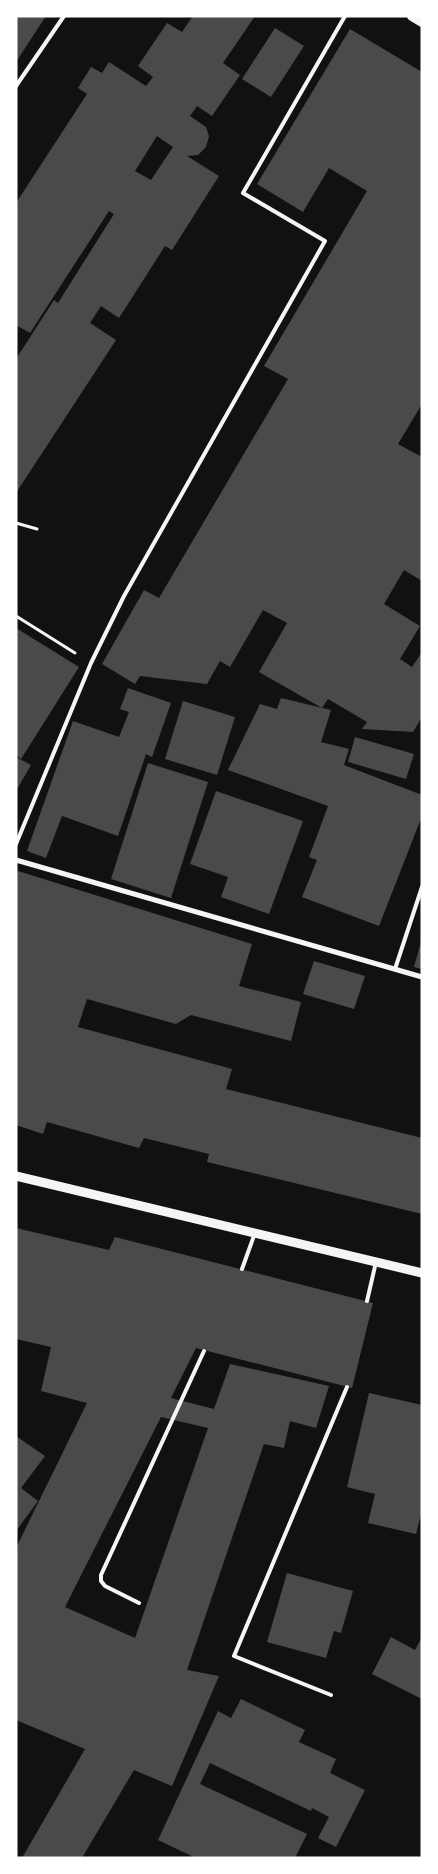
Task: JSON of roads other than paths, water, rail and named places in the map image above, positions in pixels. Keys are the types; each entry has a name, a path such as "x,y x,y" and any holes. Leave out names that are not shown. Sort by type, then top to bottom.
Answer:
{"main road":[{"path":"412,16 422,22"}],"street":[{"path":"16,860 422,977"},
{"path":"16,1176 422,1273"}],"lane":[{"path":"16,86 64,16"},
{"path":"16,844 91,663 124,596 325,241 242,193 345,16"},
{"path":"395,969 422,887"},
{"path":"242,1269 255,1233"},
{"path":"367,1302 376,1262"},
{"path":"139,1603 105,1586 101,1581 101,1575 204,1351"},
{"path":"331,1695 234,1656 346,1387"}]}
